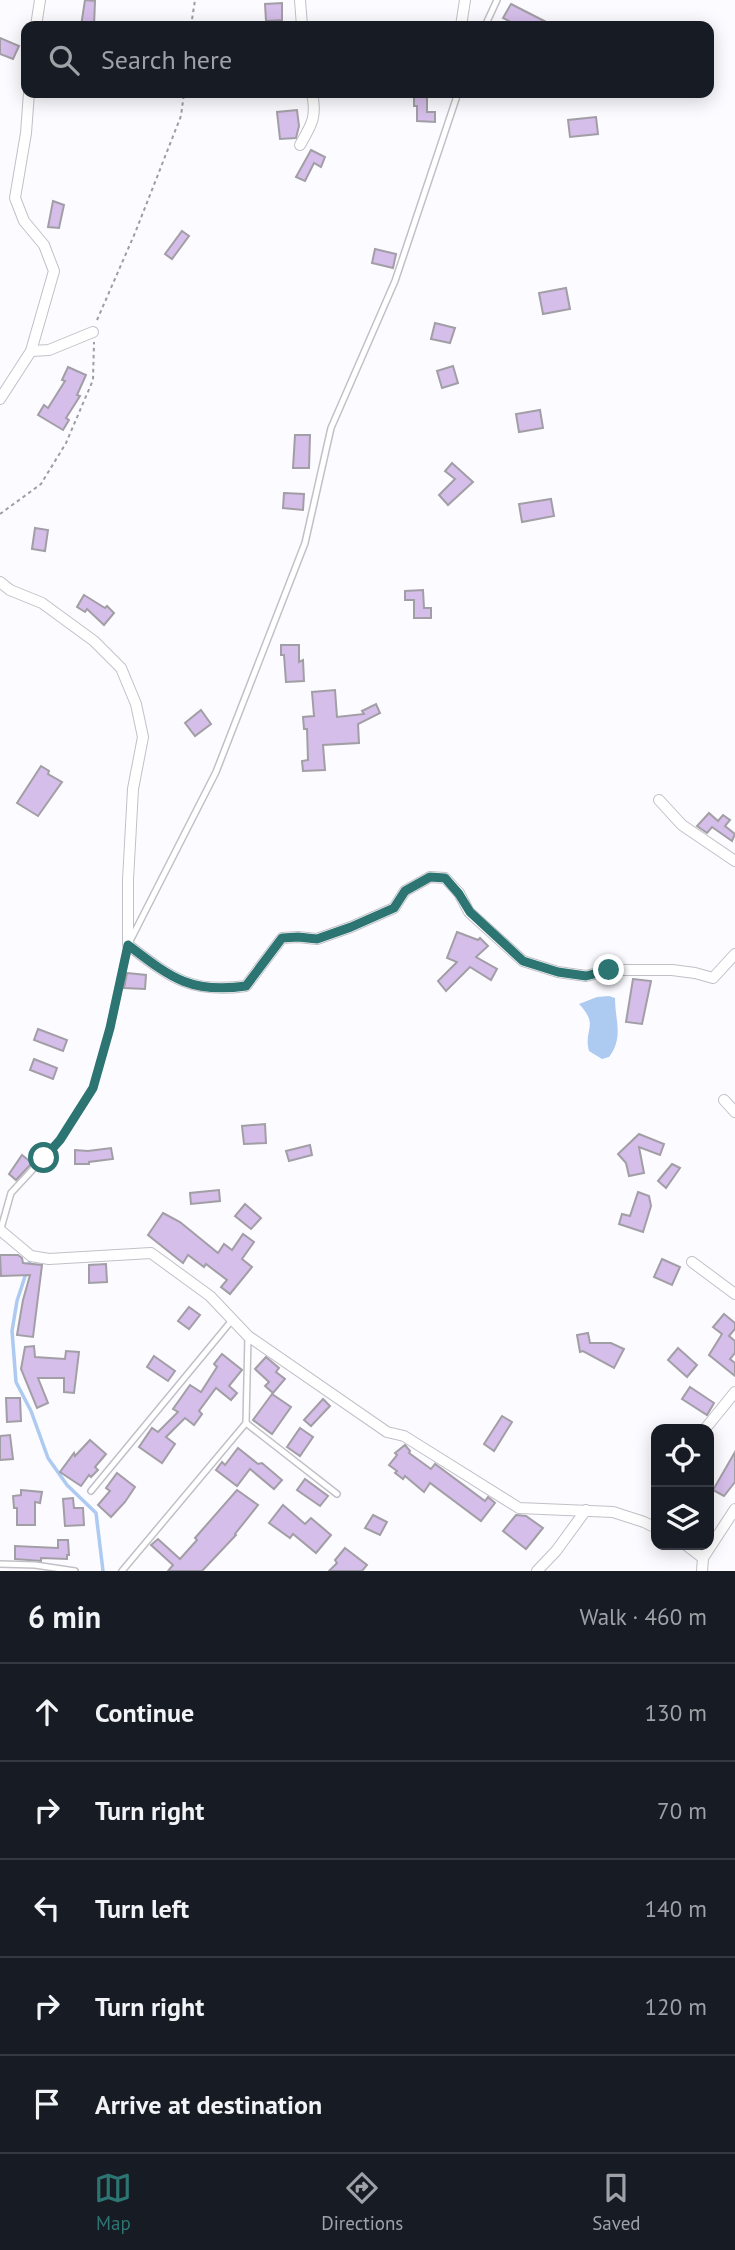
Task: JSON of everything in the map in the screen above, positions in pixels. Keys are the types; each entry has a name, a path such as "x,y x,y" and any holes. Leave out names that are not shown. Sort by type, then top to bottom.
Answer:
{"street":[{"path":"37,21 40,0"},
{"path":"300,0 302,21"},
{"path":"462,21 465,0"},
{"path":"0,399 31,351 54,271 44,245 24,221 15,198 26,133 29,98"},
{"path":"300,145 312,123 315,110 313,98"},
{"path":"31,351 49,350 93,332"},
{"path":"0,582 10,590 42,603 94,640 121,668 136,704 144,737 133,789 128,945 166,974 195,986 222,990 246,986 282,938 317,939 351,927 394,908 405,891 430,877 445,878 470,912 523,961 558,972 586,976 609,970 671,970 713,978 735,954"},
{"path":"659,800 682,825 735,861"},
{"path":"724,1100 735,1112"},
{"path":"0,1231 31,1256 48,1258 151,1253 210,1296 248,1336 387,1432 404,1437 519,1508 613,1512 651,1526"},
{"path":"691,1262 735,1294"},
{"path":"709,1424 735,1392"},
{"path":"702,1571 703,1558 735,1509"},
{"path":"537,1571 556,1552 586,1510"},
{"path":"693,1550 703,1558"}],"lane":[{"path":"487,21 497,0"},
{"path":"0,1231 11,1193 60,1140 93,1088 110,1028 128,945 216,772 300,556 331,428 395,281 456,98"},
{"path":"91,1492 233,1319"},
{"path":"122,1571 246,1423 248,1336"},
{"path":"246,1423 337,1494"},
{"path":"0,1564 35,1565 75,1571"}],"path":[{"path":"192,21 195,0"},
{"path":"0,514 41,484 66,443 93,380 93,332 181,116 183,98"}],"water":[{"path":"597,997 615,998 618,1029 614,1050 609,1057 602,1059 589,1051 589,1018 579,1004"}],"building":[{"path":"85,0 95,1 94,21 82,21"},
{"path":"282,3 282,20 266,21 265,4"},
{"path":"511,4 544,21 509,21 503,18"},
{"path":"0,38 19,46 13,59 0,54"},
{"path":"414,98 427,98 427,112 435,112 435,122 417,121 417,106 414,106"},
{"path":"297,110 299,126 296,138 280,139 277,112"},
{"path":"596,117 598,134 570,137 568,120"},
{"path":"311,150 325,157 321,167 314,163 305,181 296,177"},
{"path":"53,201 64,205 59,228 48,227"},
{"path":"182,231 189,236 172,259 165,254"},
{"path":"375,249 396,254 393,268 372,263"},
{"path":"566,288 570,309 543,314 539,293"},
{"path":"435,323 455,328 450,343 431,339"},
{"path":"453,366 458,383 442,388 437,371"},
{"path":"68,367 86,375 77,395 80,396 66,418 69,420 63,430 38,415 44,405 48,408 65,381 62,380"},
{"path":"540,410 543,428 519,432 516,414"},
{"path":"295,435 310,435 309,468 293,468"},
{"path":"452,463 473,482 448,505 439,495 455,479 445,471"},
{"path":"284,493 304,494 303,510 283,508"},
{"path":"551,499 554,516 522,522 519,504"},
{"path":"35,528 48,530 45,551 32,549"},
{"path":"423,590 424,608 431,608 431,618 414,618 414,600 405,600 405,591"},
{"path":"84,595 105,608 107,606 114,613 104,625 87,609 85,612 77,607"},
{"path":"281,645 299,645 299,662 303,660 304,681 286,682"},
{"path":"335,690 337,717 364,714 362,711 376,704 380,713 358,724 359,743 323,745 325,770 303,771 302,761 308,760 307,729 304,729 303,717 314,716 312,692"},
{"path":"201,710 211,724 195,736 185,723"},
{"path":"41,766 49,771 48,774 62,782 38,816 17,803"},
{"path":"709,813 718,821 723,815 730,820 725,826 735,834 732,841 712,827 707,833 697,826"},
{"path":"457,932 478,940 480,938 488,946 476,957 497,969 491,980 470,967 446,991 438,981 457,962 447,958"},
{"path":"127,973 146,975 145,989 124,988"},
{"path":"633,979 651,981 642,1024 626,1022"},
{"path":"38,1029 67,1040 63,1051 34,1040"},
{"path":"34,1059 57,1068 53,1079 30,1070"},
{"path":"265,1124 266,1143 244,1144 242,1126"},
{"path":"639,1134 664,1144 660,1155 639,1147 644,1173 629,1176 626,1163 618,1154"},
{"path":"310,1145 312,1155 289,1161 286,1151"},
{"path":"111,1148 113,1159 75,1164 75,1150"},
{"path":"22,1155 32,1163 16,1180 9,1174"},
{"path":"672,1164 680,1168 666,1188 658,1181"},
{"path":"219,1190 220,1201 191,1204 190,1193"},
{"path":"638,1192 649,1196 651,1206 643,1232 619,1224 622,1214 630,1216"},
{"path":"245,1204 261,1218 251,1229 235,1216"},
{"path":"163,1213 180,1222 218,1253 224,1244 232,1250 243,1234 254,1242 242,1259 252,1267 230,1294 221,1287 227,1280 206,1264 204,1267 188,1255 183,1263 148,1235"},
{"path":"0,1255 18,1255 23,1263 42,1265 33,1337 17,1335 30,1275 1,1276"},
{"path":"662,1259 680,1267 672,1285 654,1277"},
{"path":"106,1264 107,1282 89,1283 89,1265"},
{"path":"189,1307 200,1315 189,1329 178,1321"},
{"path":"724,1314 735,1323 735,1329 729,1336 735,1341 735,1353 730,1359 735,1363 735,1376 709,1355 722,1334 713,1327"},
{"path":"588,1333 590,1343 611,1343 624,1349 614,1368 583,1351 580,1352 577,1335"},
{"path":"34,1346 35,1357 65,1359 66,1351 79,1352 74,1393 64,1392 64,1378 38,1378 48,1403 37,1408 21,1369 25,1347"},
{"path":"678,1348 697,1365 687,1377 668,1360"},
{"path":"222,1354 242,1370 229,1386 237,1393 231,1400 216,1388 199,1411 202,1414 194,1425 185,1418 166,1437 175,1444 162,1463 139,1447 152,1428 158,1432 178,1412 173,1409 190,1385 201,1392 217,1367 214,1364"},
{"path":"154,1356 175,1371 168,1381 147,1367"},
{"path":"266,1357 279,1368 276,1372 285,1379 273,1393 265,1386 269,1382 255,1369"},
{"path":"690,1387 714,1403 707,1415 682,1399"},
{"path":"272,1394 291,1407 272,1434 253,1420"},
{"path":"6,1398 20,1398 21,1421 7,1422"},
{"path":"323,1399 330,1406 311,1426 304,1420"},
{"path":"502,1416 512,1422 494,1451 484,1444"},
{"path":"300,1428 313,1437 300,1456 287,1447"},
{"path":"10,1435 13,1459 0,1460 0,1436"},
{"path":"90,1440 106,1454 95,1467 98,1470 91,1477 89,1475 81,1486 60,1472 74,1453 75,1456"},
{"path":"405,1445 409,1453 431,1469 435,1464 485,1501 488,1497 495,1503 481,1521 430,1483 424,1492 405,1476 403,1479 395,1473 397,1471 389,1465 397,1455 395,1453"},
{"path":"238,1448 282,1480 274,1489 250,1469 237,1486 216,1470 222,1462 225,1465"},
{"path":"735,1452 735,1482 724,1496 714,1488"},
{"path":"117,1473 135,1487 111,1517 98,1505 110,1491 106,1488"},
{"path":"305,1479 328,1496 320,1506 297,1490"},
{"path":"21,1490 42,1492 40,1503 35,1502 35,1525 17,1525 17,1508 14,1508 13,1496 21,1495"},
{"path":"237,1490 258,1505 236,1535 202,1571 168,1571 173,1565 151,1545 158,1539 180,1559"},
{"path":"73,1498 74,1508 83,1508 84,1525 65,1526 63,1499"},
{"path":"283,1505 305,1524 311,1518 331,1535 316,1553 293,1534 290,1538 269,1523"},
{"path":"373,1515 387,1522 380,1535 365,1528"},
{"path":"516,1515 526,1516 543,1528 526,1549 503,1531"},
{"path":"58,1540 68,1540 67,1559 15,1559 15,1546 58,1548"},
{"path":"345,1548 367,1565 362,1571 329,1571"}],"waterway":[{"path":"31,1258 17,1301 12,1331 16,1382 31,1411 48,1458 67,1485 96,1513 103,1571"}],"route":[{"path":"44,1158 60,1140 93,1088 110,1028 128,945 166,974 195,986 222,990 246,986 282,938 317,939 351,927 394,908 405,891 430,877 445,878 470,912 523,961 558,972 586,976 609,970"}]}
